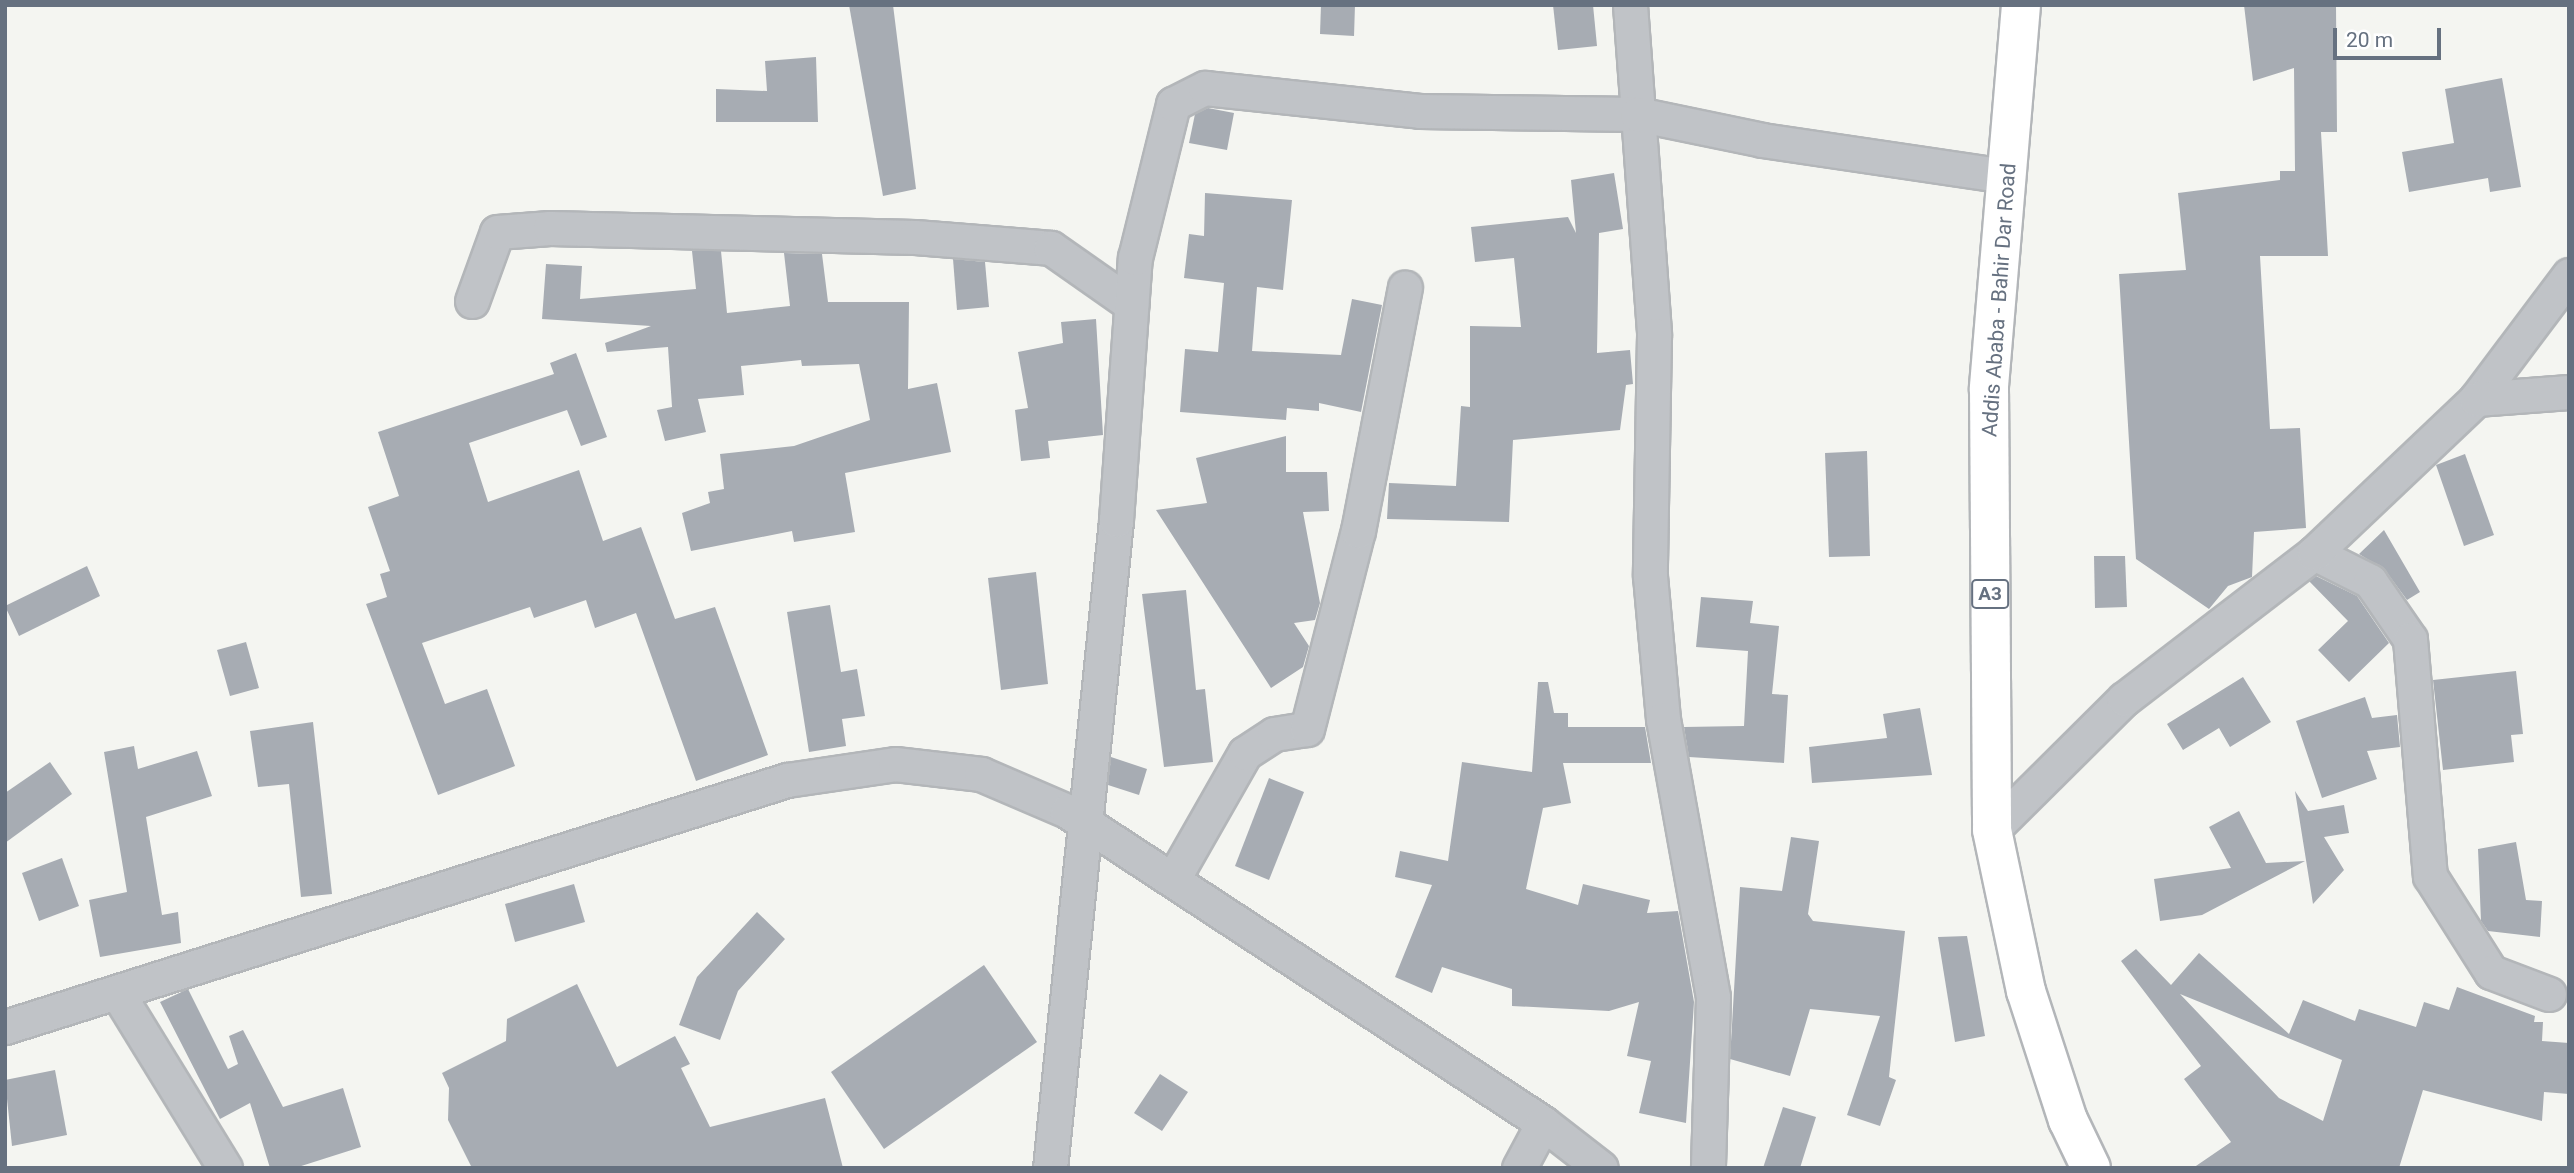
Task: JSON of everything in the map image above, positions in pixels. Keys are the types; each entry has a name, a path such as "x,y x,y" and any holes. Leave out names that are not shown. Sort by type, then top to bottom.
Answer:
{"highway":[{"name":"Addis Ababa - Bahir Dar Road","path":"2021,5 1989,389 1992,830 2026,991 2068,1120 2091,1168"}],"street":[{"path":"1630,5 1654,335 1650,576 1663,719 1713,997 1708,1168"},
{"path":"1050,1168 1085,822 1135,258 1172,104 1205,88 1420,111 1637,114 1762,140 2007,176"},
{"path":"472,301 497,232 550,228 915,237 1051,248 1131,304"},
{"path":"1992,830 2124,699 2314,553 2476,399 2569,275"},
{"path":"1173,879 1245,753 1274,734 1307,729 1358,531 1405,288"},
{"path":"2476,399 2569,392"},
{"path":"2314,553 2370,581 2410,639 2430,876 2491,972 2549,993"},
{"path":"5,1027 118,994 788,780 895,764 981,774 1085,822 1543,1123 1601,1168"},
{"path":"118,994 225,1168"},
{"path":"1519,1168 1543,1123"}],"building":[{"path":"849,5 893,5 916,189 883,196"},
{"path":"1321,5 1355,5 1354,36 1320,34"},
{"path":"1553,5 1593,5 1597,46 1558,50"},
{"path":"2244,5 2336,5 2337,132 2321,132 2328,256 2260,256 2270,429 2300,428 2306,528 2254,532 2252,577 2228,586 2209,609 2136,559 2119,274 2186,270 2178,193 2280,180 2280,171 2295,171 2294,68 2253,81"},
{"path":"816,57 818,122 716,122 716,89 767,91 765,61"},
{"path":"2502,78 2521,187 2490,192 2488,178 2409,192 2402,152 2454,143 2445,89"},
{"path":"1208,108 1234,113 1227,150 1189,143 1195,114"},
{"path":"1614,173 1623,229 1599,233 1597,353 1630,350 1633,384 1626,385 1620,430 1513,440 1509,522 1387,519 1389,483 1456,486 1461,406 1470,407 1470,326 1521,327 1514,258 1475,262 1471,227 1568,217 1576,233 1571,180"},
{"path":"1205,193 1292,200 1283,290 1257,287 1252,351 1341,355 1352,299 1382,305 1361,412 1319,403 1319,411 1287,408 1286,420 1180,412 1185,349 1218,352 1224,283 1184,278 1189,234 1204,236"},
{"path":"692,251 721,251 727,313 790,306 784,253 822,254 828,302 909,302 908,389 937,383 951,452 845,473 855,532 794,542 792,531 691,551 682,513 710,503 708,492 724,489 720,454 794,446 870,420 859,364 802,366 801,360 741,366 744,395 698,399 706,432 665,441 657,410 672,407 668,347 607,352 605,343 651,326 542,319 546,264 582,266 580,299 696,289"},
{"path":"953,259 985,262 989,307 957,310"},
{"path":"1096,319 1103,435 1048,441 1050,458 1021,461 1015,410 1028,408 1018,352 1063,343 1061,322"},
{"path":"576,353 607,437 581,446 567,410 469,443 488,502 579,470 603,541 641,527 675,619 715,607 768,755 696,781 636,613 595,628 586,600 534,618 530,607 422,643 445,704 487,689 515,766 438,795 366,604 387,597 380,574 390,571 368,507 399,496 378,432 554,374 550,363"},
{"path":"1286,436 1286,472 1327,472 1329,511 1303,512 1320,603 1315,620 1294,623 1309,646 1303,667 1271,688 1156,510 1207,503 1196,458"},
{"path":"1867,451 1870,556 1829,557 1825,453"},
{"path":"2465,454 2494,535 2464,546 2436,465"},
{"path":"2384,530 2420,592 2407,600 2385,570 2359,554"},
{"path":"2094,556 2125,556 2127,607 2095,608"},
{"path":"87,566 100,596 19,636 5,606"},
{"path":"1036,572 1048,684 1001,690 988,578"},
{"path":"2316,576 2357,596 2389,643 2349,682 2318,650 2348,621 2309,581"},
{"path":"1186,590 1196,690 1205,689 1213,762 1164,767 1142,594"},
{"path":"1701,597 1753,601 1750,623 1779,626 1772,694 1788,695 1784,763 1689,757 1684,727 1744,726 1748,651 1696,647"},
{"path":"830,605 841,672 857,669 865,716 842,719 846,746 809,752 787,612"},
{"path":"246,642 259,688 230,696 217,650"},
{"path":"2516,671 2523,734 2511,735 2514,762 2443,770 2433,680"},
{"path":"2243,677 2271,722 2230,747 2219,728 2183,750 2167,724"},
{"path":"1538,682 1548,682 1554,713 1568,713 1568,727 1645,727 1651,763 1563,763 1571,803 1543,808 1526,889 1578,905 1583,884 1650,900 1647,913 1678,911 1694,1002 1686,1123 1639,1113 1651,1061 1627,1056 1639,1002 1609,1011 1512,1006 1512,989 1442,967 1432,993 1395,977 1432,885 1395,877 1400,851 1448,861 1462,762 1532,772"},
{"path":"2365,697 2372,718 2397,715 2400,747 2367,751 2377,779 2322,798 2296,721"},
{"path":"1920,708 1932,775 1812,783 1809,747 1887,738 1883,714"},
{"path":"313,722 332,894 301,897 289,784 258,787 250,731"},
{"path":"134,746 138,769 197,751 212,796 146,817 162,915 178,912 181,943 100,957 89,900 127,892 104,752"},
{"path":"1111,757 1147,769 1139,795 1108,785"},
{"path":"50,762 72,794 5,843 5,793"},
{"path":"1269,778 1304,792 1269,880 1235,866"},
{"path":"2295,791 2308,811 2344,805 2349,833 2324,837 2344,870 2313,904"},
{"path":"2239,811 2266,863 2305,861 2202,915 2160,921 2154,879 2231,868 2209,827"},
{"path":"1791,837 1819,841 1808,914 1813,921 1905,931 1889,1077 1896,1080 1880,1126 1847,1115 1880,1016 1810,1009 1790,1076 1730,1059 1740,887 1782,891"},
{"path":"2516,842 2526,900 2542,901 2540,937 2488,931 2481,921 2478,849"},
{"path":"62,858 79,906 39,921 22,873"},
{"path":"574,884 585,922 515,942 505,904"},
{"path":"757,912 785,939 738,991 720,1040 679,1025 697,977"},
{"path":"1967,936 1985,1036 1955,1042 1938,937"},
{"path":"2136,949 2171,985 2199,953 2289,1034 2303,1000 2355,1021 2359,1009 2416,1027 2424,1002 2449,1010 2457,987 2535,1016 2534,1022 2543,1022 2542,1041 2569,1043 2569,1094 2544,1092 2542,1121 2423,1090 2399,1168 2193,1168 2231,1142 2184,1079 2201,1066 2121,961","holes":["2180,994 2342,1060 2323,1121 2279,1098"]},
{"path":"984,965 1037,1042 884,1149 831,1072"},
{"path":"577,984 617,1067 675,1036 690,1064 681,1068 710,1127 825,1098 843,1168 472,1168 448,1120 449,1088 442,1073 506,1041 507,1019"},
{"path":"188,989 228,1069 238,1064 229,1036 243,1030 283,1107 343,1088 361,1147 295,1168 270,1168 250,1103 220,1119 160,1002"},
{"path":"55,1070 67,1135 12,1146 5,1080"},
{"path":"1160,1074 1188,1092 1162,1131 1134,1113"},
{"path":"1783,1107 1816,1117 1800,1168 1763,1168"}]}
